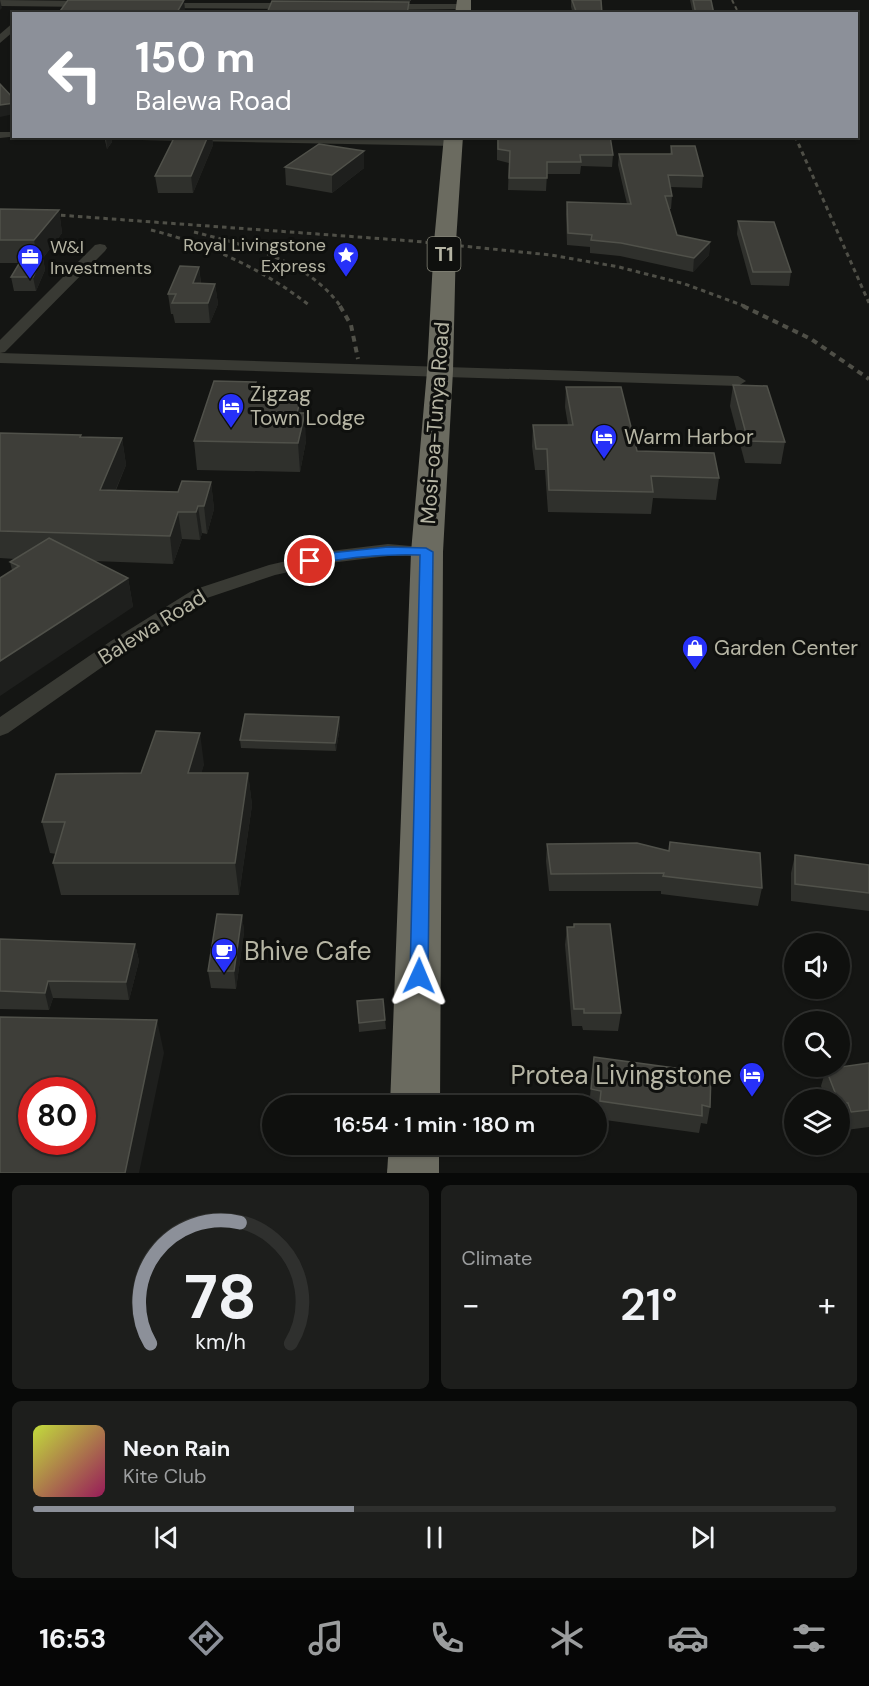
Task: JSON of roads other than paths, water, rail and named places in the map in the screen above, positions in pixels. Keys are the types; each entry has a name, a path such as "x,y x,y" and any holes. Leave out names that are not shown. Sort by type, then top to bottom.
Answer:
{"highway":[{"name":"Mosi-oa-Tunya Road","path":"415,1095 426,552 440,371 445,242 454,140"},
{"path":"413,1173 414,1155"}],"street":[{"path":"0,3 103,4"},
{"path":"149,5 299,6"},
{"path":"370,6 463,7"},
{"path":"0,40 12,28"},
{"path":"272,138 454,140"},
{"path":"0,349 100,248"},
{"path":"0,358 738,381"},
{"name":"Balewa Road","path":"0,728 118,646 200,594 269,571 330,556 388,550 426,552"}],"railway":[{"path":"732,0 738,12"},
{"path":"796,138 869,303"},
{"path":"44,214 413,241 551,255 619,267 685,284 747,307"},
{"path":"151,230 194,243 234,259 272,280 309,305"},
{"path":"194,232 255,249 294,266 328,291 341,307"},
{"path":"340,306 351,325 358,359"},
{"path":"743,306 811,339 869,379"}],"place":[{"name":"Royal Livingstone Express","path":"346,278"},
{"name":"W&I Investments","path":"30,280"},
{"name":"Zigzag Town Lodge","path":"231,429"},
{"name":"Warm Harbor","path":"604,460"},
{"name":"Garden Center","path":"695,671"},
{"name":"Bhive Cafe","path":"224,974"},
{"name":"Protea Livingstone","path":"752,1098"}]}
